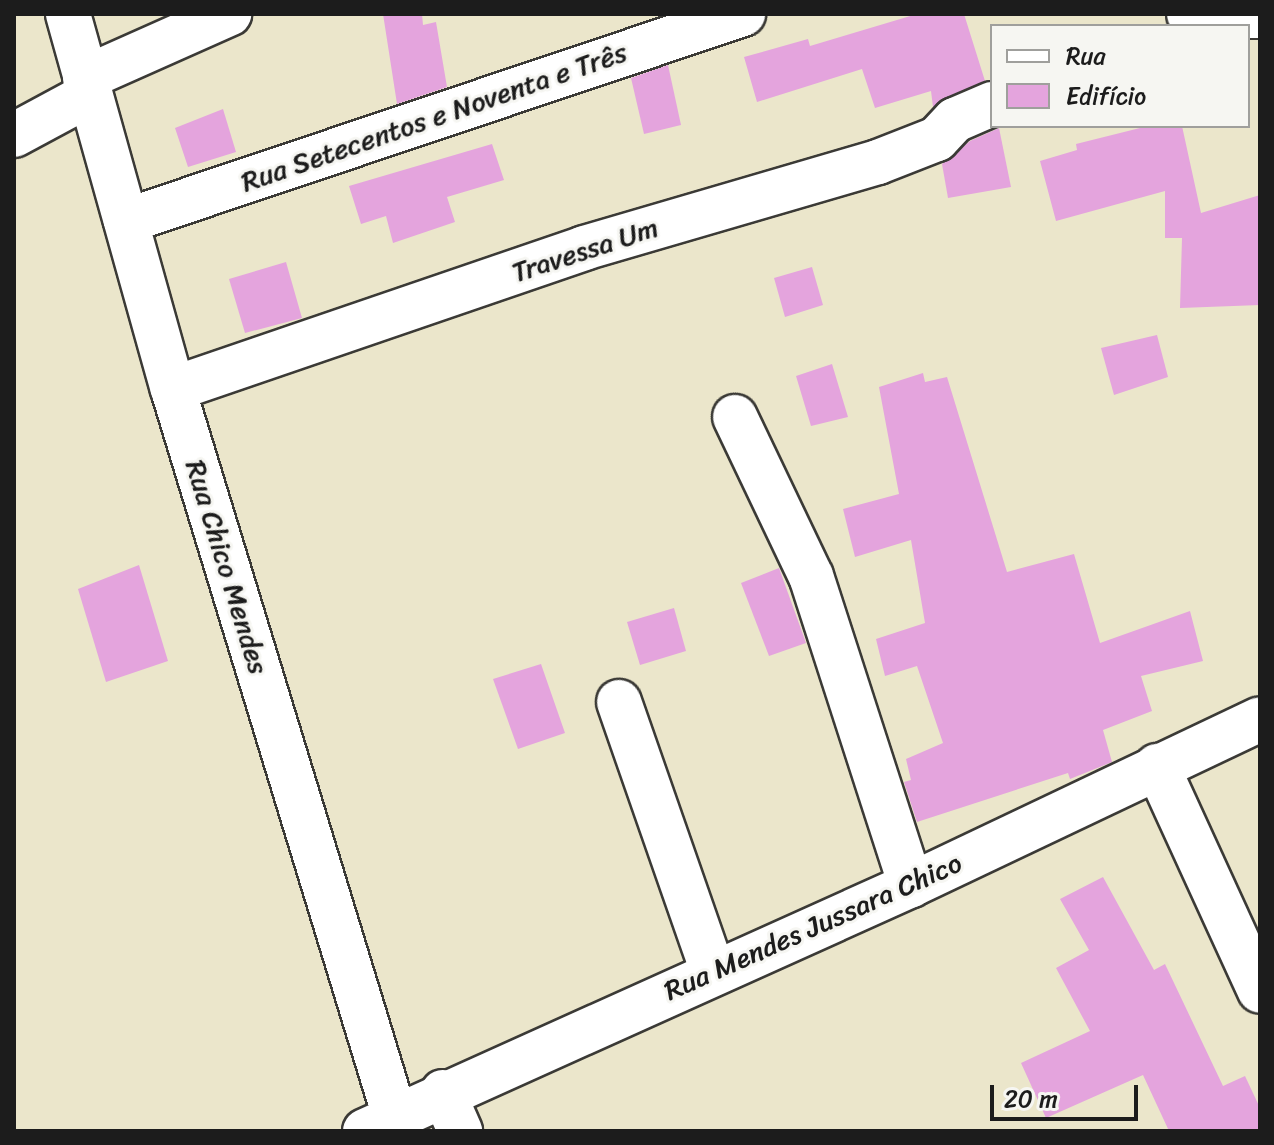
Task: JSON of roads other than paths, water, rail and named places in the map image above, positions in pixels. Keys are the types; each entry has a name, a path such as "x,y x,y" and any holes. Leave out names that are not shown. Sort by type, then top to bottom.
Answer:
{"street":[{"name":"Rua Chico Mendes","path":"68,14 380,1124"},
{"path":"14,135 88,86 229,14"},
{"name":"Rua Setecentos e Noventa e Três","path":"126,221 743,14"},
{"path":"1185,19 1260,16"},
{"name":"Travessa Um","path":"173,389 584,248 878,162 937,139 955,120 990,105"},
{"path":"735,417 811,576 911,885"},
{"path":"619,702 713,972"},
{"name":"Rua Mendes Jussara Chico","path":"380,1124 443,1092 911,885 1260,719"},
{"path":"1157,766 1260,991"},
{"path":"443,1092 460,1131"}]}
